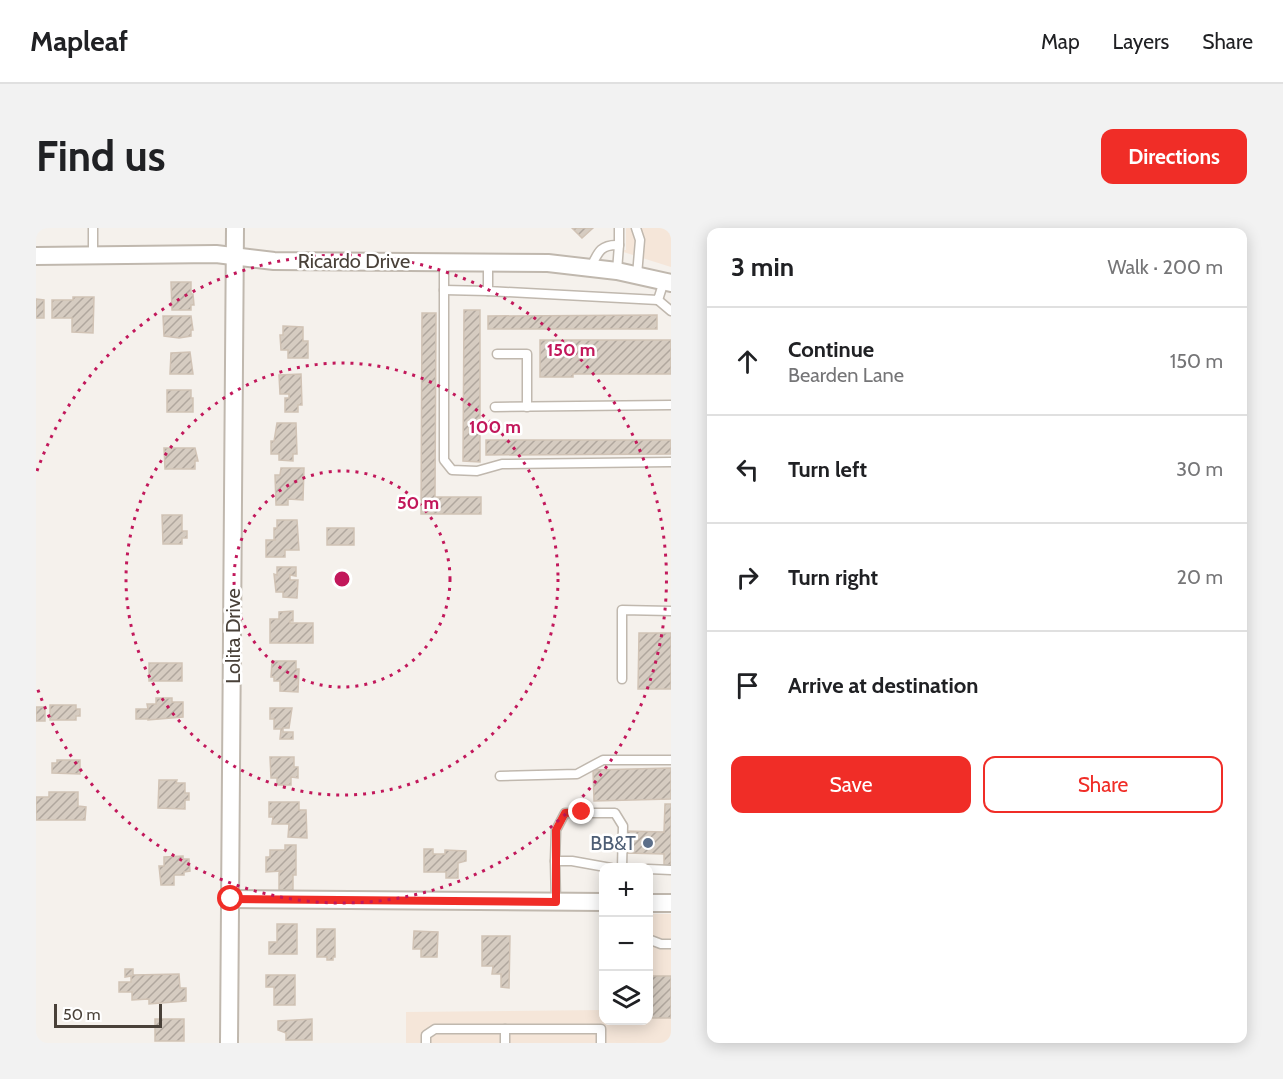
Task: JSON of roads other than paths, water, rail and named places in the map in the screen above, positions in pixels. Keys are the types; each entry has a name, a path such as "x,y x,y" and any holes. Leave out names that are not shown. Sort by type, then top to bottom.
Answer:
{"street":[{"name":"Lolita Drive","path":"229,1043 235,228"},
{"name":"Ricardo Drive","path":"36,256 216,254 274,261 548,263 617,271 668,282"},
{"path":"231,899 599,903"},
{"path":"653,903 671,903"}],"lane":[{"path":"93,228 93,255"},
{"path":"617,271 619,228"},
{"path":"636,228 640,240 637,275"},
{"path":"591,267 598,251 603,246 619,245"},
{"path":"444,261 444,460 452,470 477,471 502,464 671,462"},
{"path":"488,262 489,291"},
{"path":"658,300 668,282"},
{"path":"444,290 658,300 671,311"},
{"path":"497,354 527,354 527,407"},
{"path":"495,407 671,405"},
{"path":"622,679 622,610 671,610"},
{"path":"500,776 577,774 603,760 671,760"},
{"path":"556,902 556,830 565,813 615,813 622,826 622,863"},
{"path":"555,861 599,865"},
{"path":"653,869 671,870"},
{"path":"653,941 671,945"},
{"path":"426,1043 426,1035 435,1029 601,1029 601,1043"},
{"path":"505,1029 505,1043"}],"place":[{"name":"BB&T","path":"648,843"}]}
